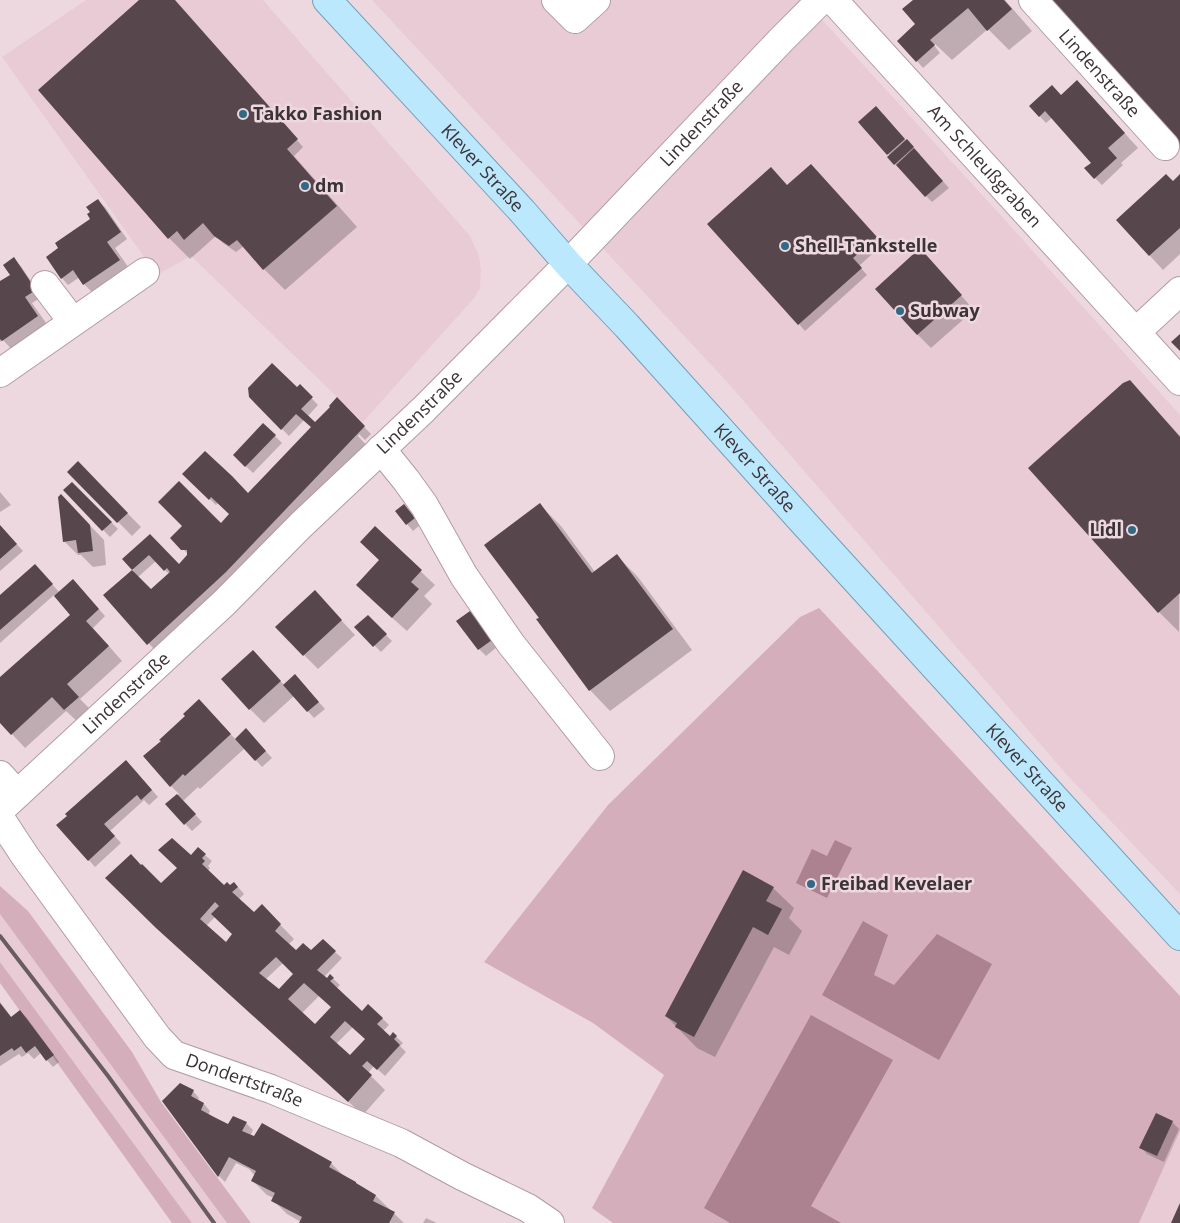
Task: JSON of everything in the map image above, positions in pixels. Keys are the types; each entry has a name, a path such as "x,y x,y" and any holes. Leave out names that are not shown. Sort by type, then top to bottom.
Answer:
{"main road":[{"name":"Klever Straße","path":"327,0 627,326 1180,936"}],"street":[{"path":"556,0 575,19 596,0"},
{"name":"Lindenstraße","path":"6,793 224,603 301,524 424,409 568,264 821,0"},
{"name":"Am Schleußgraben","path":"833,0 1180,381"},
{"name":"Lindenstraße","path":"1033,0 1165,146"},
{"path":"0,374 144,272"},
{"path":"45,285 73,322"},
{"path":"1136,332 1180,292"},
{"path":"381,449 424,505 464,576 510,644 600,756"},
{"name":"Dondertstraße","path":"0,818 25,856 156,1037 174,1055 271,1089 401,1143 462,1176 528,1208 550,1223"}],"shaded area":[{"path":"86,0 263,0 470,236 479,256 481,270 480,288 475,297 363,422 191,256 157,275 2,57"},
{"path":"372,0 804,0 1005,220 1180,415 1180,894 1067,775 728,383"},
{"name":"Freibad Kevelaer","path":"819,608 1180,996 1180,1131 1139,1223 613,1223 592,1208 664,1075 593,1023 484,962 608,805 800,617"},
{"path":"835,840 852,848 827,898 796,883 812,849 827,856"},
{"path":"0,886 28,911 132,1052 161,1102 251,1223 227,1223 0,914"},
{"path":"0,914 227,1223 192,1223 0,962"},
{"path":"863,921 888,935 874,975 894,985 937,934 992,964 939,1060 822,995"},
{"path":"0,962 192,1223 172,1223 0,983"},
{"path":"811,1015 893,1060 811,1206 841,1223 730,1223 704,1208"},
{"path":"1180,1131 1180,1223 1139,1223"}],"building":[{"path":"139,0 175,0 298,139 287,149 337,206 263,270 237,240 229,246 214,236 203,223 184,240 177,231 168,239 38,90"},
{"path":"913,0 1004,0 1012,9 987,31 968,8 930,40 935,45 916,62 897,41 915,24 902,9"},
{"path":"1049,0 1180,0 1180,146 1141,103"},
{"path":"1077,80 1125,133 1108,148 1117,158 1094,179 1084,168 1091,163 1045,111 1039,117 1029,106 1052,85 1061,95"},
{"path":"876,106 905,139 887,155 858,122"},
{"path":"907,139 914,147 894,165 887,157"},
{"path":"914,148 943,181 925,197 896,165"},
{"path":"811,164 877,237 853,258 862,268 798,325 707,224 771,167 787,185"},
{"path":"1166,174 1173,181 1180,174 1180,228 1149,256 1116,220"},
{"path":"98,199 121,232 107,242 120,260 83,285 73,270 61,279 46,257 58,248 55,243 90,219 87,214 90,212 86,207"},
{"path":"920,248 962,295 917,335 875,289"},
{"path":"14,257 36,290 25,297 38,316 2,341 0,339 0,281 10,275 3,265"},
{"path":"1180,334 1180,351 1171,342"},
{"path":"272,363 297,387 300,384 313,397 301,409 315,422 337,397 365,426 226,572 147,645 103,595 132,570 122,559 150,534 179,564 187,555 187,550 181,550 170,538 182,526 158,502 179,481 221,523 229,514 211,497 209,500 182,474 205,451 248,493 311,427 296,414 281,430 249,397 248,388","holes":["149,555 164,571 167,568 170,572 151,589 132,570"]},
{"name":"Lidl","path":"1130,380 1180,437 1180,593 1158,613 1028,468 1123,383"},
{"path":"263,423 276,435 245,467 233,455"},
{"path":"78,461 128,513 117,523 67,472"},
{"path":"72,482 112,522 102,531 63,490"},
{"path":"61,494 90,525 93,551 78,553 76,540 63,542 58,497"},
{"path":"540,503 592,573 617,554 673,629 589,691 536,619 539,618 484,545"},
{"path":"404,504 415,518 406,525 395,511"},
{"path":"0,525 17,544 0,559"},
{"path":"375,526 422,570 411,582 419,589 392,618 356,585 379,560 360,542"},
{"path":"35,564 53,584 0,630 0,595"},
{"path":"73,579 99,609 86,621 109,646 67,684 79,697 64,710 52,697 11,735 0,723 0,677 70,615 54,596"},
{"path":"315,590 342,620 303,656 275,627"},
{"path":"470,611 492,640 478,650 456,621"},
{"path":"368,615 387,634 373,647 354,627"},
{"path":"253,650 281,681 249,710 221,679"},
{"path":"295,674 319,702 307,712 283,685"},
{"path":"199,699 231,734 185,776 183,774 170,787 143,756 161,741 159,740 185,716 183,714"},
{"path":"246,728 266,751 255,761 235,739"},
{"path":"126,760 152,790 141,800 137,795 104,824 115,836 88,861 56,825 67,816 65,814"},
{"path":"177,794 196,814 184,825 165,804"},
{"path":"172,838 191,855 198,847 206,854 202,858 205,861 202,864 224,885 227,882 230,885 234,882 238,887 232,892 254,912 262,904 281,924 275,931 296,950 303,943 311,950 323,939 336,951 317,970 327,978 330,974 334,978 330,981 362,1011 368,1004 383,1018 377,1024 390,1036 393,1032 397,1036 394,1039 400,1045 377,1070 367,1061 362,1066 372,1075 348,1102 156,928 105,878 131,854 161,883 177,868 158,850","holes":["215,902 219,906 211,914 232,934 226,942 200,919","276,957 293,974 279,989 259,973","304,983 331,1007 315,1024 288,999","345,1021 365,1039 350,1055 330,1037"]},
{"path":"743,870 774,887 766,901 782,909 768,935 753,927 694,1037 675,1027 677,1023 665,1016"},
{"path":"0,1003 11,1017 20,1010 54,1055 46,1061 35,1046 26,1053 21,1046 14,1051 12,1048 0,1056"},
{"path":"180,1083 194,1090 191,1096 204,1103 201,1110 214,1117 228,1124 233,1116 247,1122 242,1131 254,1136 262,1123 332,1162 329,1167 376,1195 373,1201 395,1212 389,1223 299,1223 302,1217 271,1201 275,1193 251,1181 256,1171 229,1157 218,1177 162,1101"},
{"path":"1156,1113 1173,1121 1157,1156 1139,1148"},
{"path":"1180,1203 1180,1223 1171,1223"}],"railway":[{"path":"0,936 108,1076 214,1223"}],"place":[{"name":"Takko Fashion","path":"243,114"},
{"name":"dm","path":"305,186"},
{"name":"Shell-Tankstelle","path":"785,246"},
{"name":"Subway","path":"900,311"},
{"name":"Lidl","path":"1132,530"},
{"name":"Freibad Kevelaer","path":"811,884"}]}
